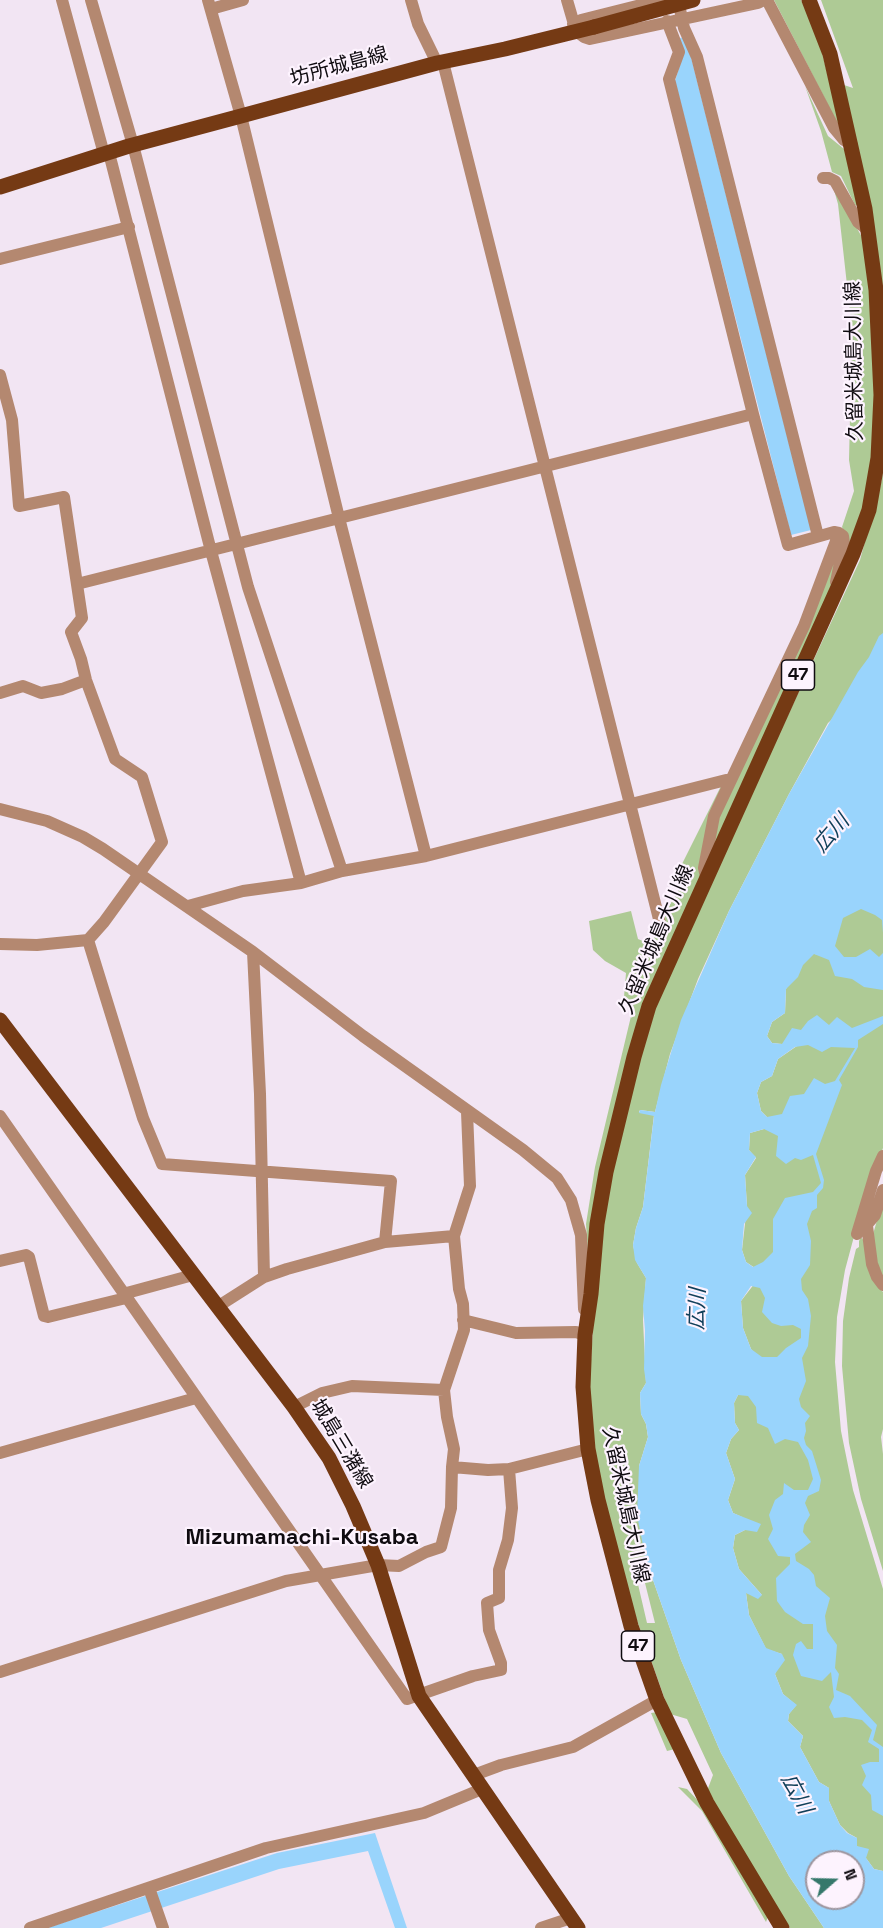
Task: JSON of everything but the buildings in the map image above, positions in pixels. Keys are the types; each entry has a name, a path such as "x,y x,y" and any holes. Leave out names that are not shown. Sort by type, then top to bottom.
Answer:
{"main road":[{"name":"坊所城島線","path":"0,187 131,146 440,62 505,49 575,27 594,27 693,0"},
{"name":"久留米城島大川線","path":"782,1928 707,1803 657,1700 631,1626 614,1565 588,1449 583,1387 585,1335 597,1224 606,1172 649,1006 854,554 869,510 878,458 881,383 876,290 868,230 852,145 830,54 809,0"},
{"name":"城島三潴線","path":"0,1020 294,1407 329,1458 353,1506 378,1565 419,1696 574,1923"}],"street":[{"path":"62,0 123,202 302,883"},
{"path":"91,0 235,545 342,871"},
{"path":"243,0 209,4 241,116 339,519 426,856"},
{"path":"411,0 418,24 440,62 545,465 660,923"},
{"path":"567,0 575,27 584,37 590,39 766,0 834,128 844,140 852,145"},
{"path":"575,27 581,20 660,0"},
{"path":"678,0 681,18 697,57 818,536"},
{"path":"667,21 679,52 669,79 788,545 834,532 843,536 844,544 836,577 836,591"},
{"path":"823,178 835,181 858,222 868,230"},
{"path":"0,259 128,224"},
{"path":"0,375 12,420 19,506 64,497 82,618 71,632 86,681 115,759 142,777 162,842 104,922 88,940 37,945 0,944"},
{"path":"76,584 753,414"},
{"path":"706,878 704,868 714,816 804,626 839,533"},
{"path":"0,693 23,686 41,693 86,681"},
{"path":"188,906 243,891 302,883 342,871 426,856 731,780"},
{"path":"0,809 25,814 68,830 103,849 253,952 363,1036 523,1150 557,1178 571,1200 581,1236 585,1335 576,1332 516,1334 463,1320"},
{"path":"88,940 143,1118 162,1164 391,1181 385,1242"},
{"path":"253,952 260,1094 264,1277"},
{"path":"0,1672 286,1581 378,1565 399,1566 441,1547 451,1508 454,1449 444,1390 464,1330 454,1236 470,1186 467,1112"},
{"path":"0,1116 407,1699 435,1688 501,1670 501,1663 489,1630 488,1603 499,1598 499,1570 508,1540 512,1508 509,1468"},
{"path":"883,1156 876,1171 857,1234 875,1215 883,1190"},
{"path":"867,1226 868,1248 872,1264 883,1285"},
{"path":"217,1307 264,1277 385,1242 454,1236"},
{"path":"0,1261 26,1255 29,1257 44,1316 48,1317 193,1275"},
{"path":"294,1407 322,1393 352,1386 444,1390"},
{"path":"0,1453 196,1398"},
{"path":"452,1467 488,1470 509,1468 588,1449"},
{"path":"30,1928 266,1848 424,1813 478,1782 501,1765 573,1747 657,1700"},
{"path":"148,1888 164,1928"},
{"path":"541,1928 574,1923"}],"green space":[{"path":"774,0 801,0 819,40 841,130"},
{"path":"821,0 883,0 883,298 844,85 853,88"},
{"path":"805,86 828,136 849,153 860,206 855,205 841,176 832,172"},
{"path":"832,183 864,241 872,301 876,397 873,456 864,510 840,574 845,534 842,527 854,491 849,460 852,330 838,204"},
{"path":"883,458 883,672 828,723 729,911 698,979 670,1054 655,1112 640,1110 639,1112 654,1115 643,1207 633,1245 637,1263 646,1278 643,1320 646,1383 640,1393 641,1414 646,1424 648,1437 639,1466 639,1484 646,1560 681,1660 721,1753 789,1876 805,1900 805,1910 812,1910 824,1928 790,1928 707,1791 713,1775 687,1719 670,1714 622,1578 598,1479 589,1391 595,1297 608,1187 631,1085 659,993 860,560 882,479","holes":["637,1580 645,1583 655,1623 647,1623"]},
{"path":"840,540 832,588 706,866 716,817"},
{"path":"721,786 725,787 700,878 639,1017 589,1271 586,1224 595,1167 632,1012 624,997 626,973 605,961 593,950 589,921 631,911 638,939 652,945 658,925 685,879 679,870"},
{"path":"883,853 883,1148 860,1214 845,1270 837,1317 835,1362 841,1431 853,1490 883,1589 883,1871 874,1869 865,1857 865,1850 860,1850 857,1846 857,1838 840,1825 829,1801 829,1788 819,1782 800,1747 803,1736 788,1721 789,1714 796,1705 783,1694 775,1674 782,1654 766,1649 749,1615 746,1593 762,1595 739,1569 733,1548 735,1535 745,1530 742,1517 733,1513 728,1500 735,1479 726,1453 731,1439 739,1430 735,1423 734,1403 738,1395 769,1377 751,1349 743,1328 741,1301 782,1248 758,1270 746,1262 742,1250 747,1206 745,1175 756,1158 749,1150 750,1133 784,1119 768,1118 761,1111 757,1093 761,1082 772,1076 778,1059 810,1037 782,1044 772,1043 767,1036 772,1022 785,1013 786,989 802,951 841,960 821,921"},
{"path":"883,1200 883,1282 871,1241"},
{"path":"861,1237 876,1284 883,1292 883,1429 881,1437 883,1571 861,1499 849,1443 842,1366 843,1321 849,1278"},
{"path":"658,1712 675,1749 667,1751 651,1713"},
{"path":"678,1787 687,1789 705,1808 769,1914 766,1922 702,1811"}],"water":[{"path":"683,37 690,53 811,530 791,535 675,81 683,55 678,39"},
{"name":"広川","path":"883,633 883,933 882,920 861,909 843,918 835,946 844,957 856,957 870,949 879,957 883,953 883,990 864,987 852,979 835,976 829,960 814,954 803,965 798,977 786,989 785,1013 772,1022 767,1036 772,1043 782,1044 792,1028 801,1030 817,1015 829,1025 837,1017 852,1028 883,1016 883,1024 858,1040 858,1047 839,1080 842,1085 816,1154 824,1180 823,1188 817,1195 817,1208 812,1211 807,1224 811,1241 810,1265 801,1279 802,1290 808,1299 811,1316 808,1346 802,1358 806,1381 799,1399 801,1407 810,1416 805,1423 804,1438 806,1445 812,1451 821,1480 819,1491 808,1496 805,1503 810,1515 803,1532 811,1542 795,1554 796,1561 809,1569 814,1575 816,1586 830,1598 825,1616 827,1631 837,1645 835,1668 839,1674 836,1690 850,1696 877,1725 873,1740 883,1747 883,1816 872,1810 871,1795 862,1785 866,1776 861,1765 879,1762 879,1749 868,1742 872,1730 862,1720 834,1718 829,1707 834,1697 831,1672 822,1681 801,1676 793,1655 796,1644 801,1641 807,1649 813,1649 813,1624 803,1624 785,1612 777,1601 776,1578 790,1564 790,1557 778,1556 768,1539 773,1529 769,1515 775,1500 783,1494 784,1483 794,1490 808,1490 813,1479 808,1460 798,1442 785,1439 775,1444 768,1428 757,1423 756,1407 748,1396 738,1395 734,1403 735,1423 739,1430 731,1439 726,1453 735,1479 728,1500 733,1513 761,1524 757,1532 745,1530 735,1535 733,1548 739,1569 762,1595 758,1599 746,1593 749,1615 766,1648 782,1654 785,1660 775,1674 783,1694 797,1705 789,1714 788,1721 803,1736 800,1747 819,1782 829,1788 829,1801 840,1825 847,1833 857,1838 857,1846 869,1849 866,1858 874,1869 883,1871 883,1928 824,1928 812,1910 865,1910 865,1850 805,1850 805,1900 789,1876 721,1753 681,1660 646,1560 637,1515 639,1466 648,1437 646,1424 641,1414 640,1393 646,1383 643,1306 646,1278 635,1260 633,1245 643,1207 654,1116 639,1113 640,1110 655,1112 681,1020 729,911 789,794 858,672 869,657 879,636","holes":["808,1045 822,1052 831,1047 855,1048 835,1081 825,1084 814,1078 804,1094 790,1096 782,1114 767,1117 761,1111 757,1093 761,1082 772,1076 778,1059 795,1047","764,1129 778,1136 776,1156 786,1164 795,1158 801,1160 813,1155 821,1183 813,1192 785,1198 773,1219 773,1252 763,1262 753,1267 746,1262 742,1250 744,1224 752,1213 747,1206 745,1175 756,1157 749,1150 750,1133","751,1286 760,1288 765,1298 762,1312 772,1323 781,1326 793,1325 801,1329 801,1338 777,1357 762,1357 751,1349 743,1328 741,1301"]},
{"path":"375,1833 407,1928 395,1928 368,1851 279,1869 101,1928 47,1928 277,1853"}],"district":[{"name":"Mizumamachi-Kusaba","path":"302,1538"}]}
